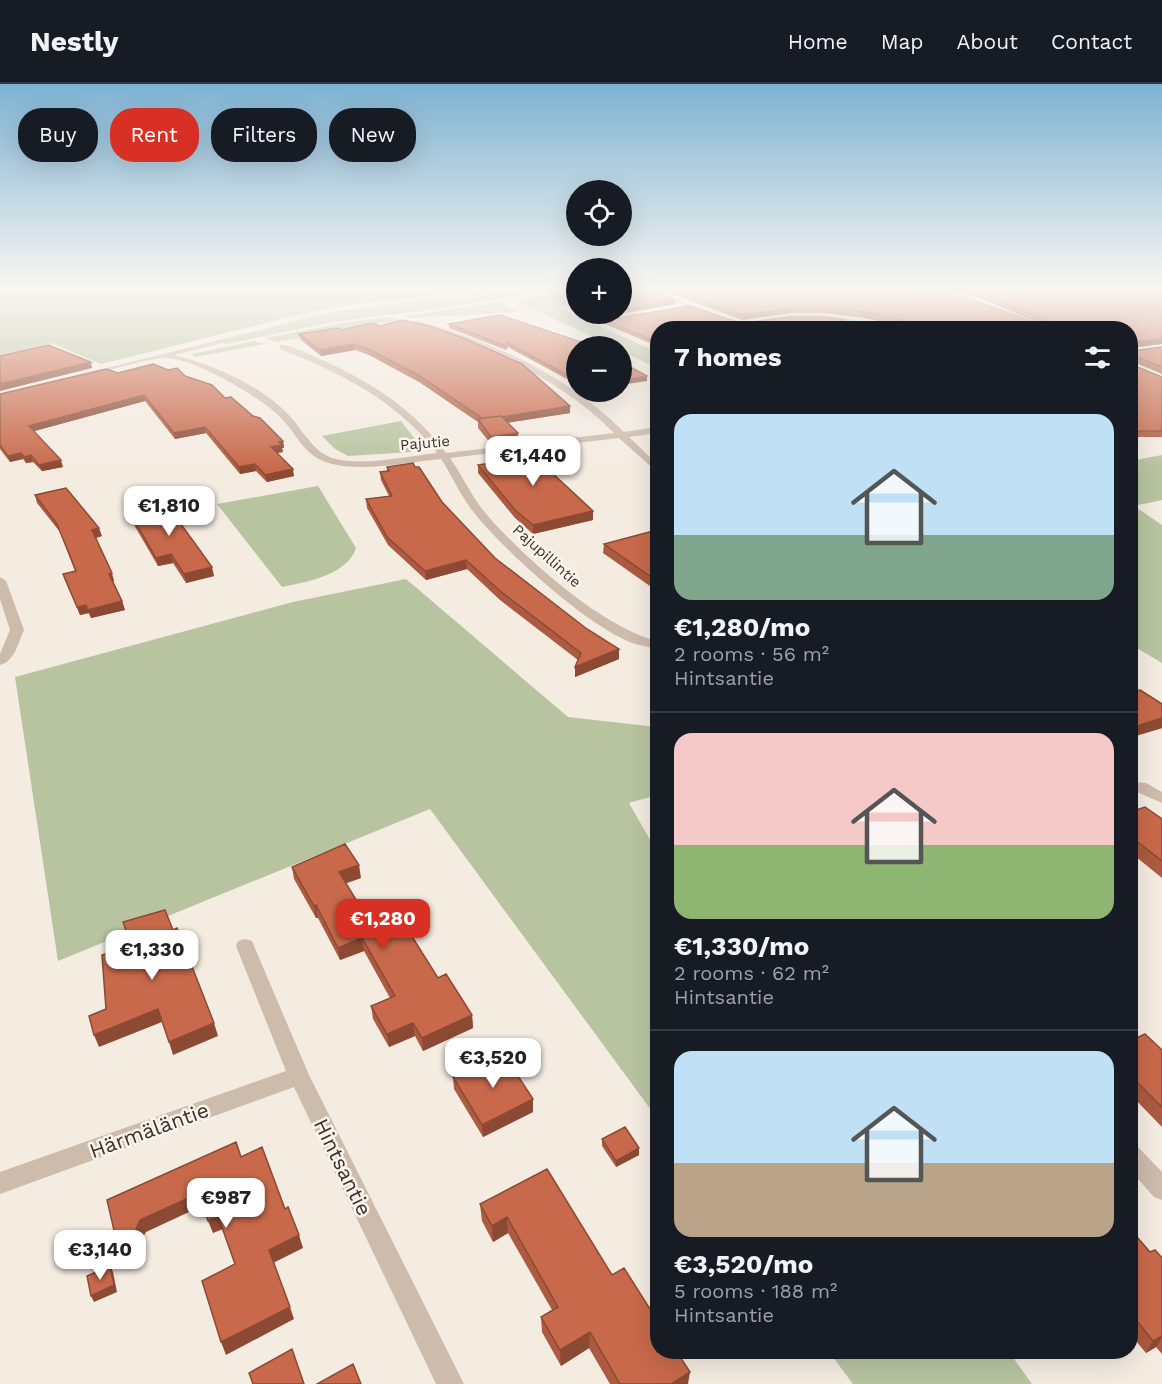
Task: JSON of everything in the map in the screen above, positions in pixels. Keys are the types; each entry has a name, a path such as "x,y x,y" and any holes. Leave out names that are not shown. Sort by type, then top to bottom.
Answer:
{"street":[{"path":"82,375 192,348"},
{"name":"Pajupillintie","path":"285,348 329,366 383,396 412,420 445,457 464,492 480,513 522,555 574,600 613,629 632,640 650,644"},
{"path":"485,348 544,375 589,404 650,462"},
{"name":"Pajutie","path":"161,355 188,362 241,385 280,412 313,453 328,461 338,463 357,464 445,457 650,431"},
{"path":"0,581 17,630 6,656 0,661"},
{"path":"1138,787 1162,798"},
{"name":"Hintsantie","path":"245,946 299,1076 450,1384"},
{"name":"Härmäläntie","path":"0,1183 299,1076"},
{"path":"1138,1163 1162,1189"}],"green space":[{"path":"0,348 31,348 0,355"},
{"path":"62,348 167,348 101,364"},
{"path":"222,348 245,348 195,357 191,354"},
{"path":"632,348 650,349 650,365 632,356"},
{"path":"401,421 415,439 417,446 411,452 348,456 335,449 322,436"},
{"path":"1162,455 1162,500 1138,505 1138,460"},
{"path":"318,486 356,548 344,565 335,571 314,580 282,587 217,504"},
{"path":"1138,509 1162,525 1162,663 1138,649"},
{"path":"406,579 568,717 650,726 650,797 629,803 650,840 650,1108 430,809 58,961 15,677 293,602"},
{"path":"834,1359 1014,1359 1032,1384 853,1384"}],"building":[{"path":"36,348 55,348 91,362 0,384 0,356"},
{"path":"364,348 485,348 522,364 570,406 482,418 418,375"},
{"path":"517,348 566,348 566,375"},
{"path":"1162,348 1162,367 1138,357 1138,350"},
{"path":"153,364 168,370 177,368 185,376 212,385 225,398 231,397 253,416 260,418 283,441 279,442 282,445 271,447 293,469 265,475 255,464 239,467 205,427 174,433 144,395 29,426 61,460 39,465 31,455 24,457 21,453 8,456 0,445 0,394 106,369 118,373"},
{"path":"1138,367 1162,377 1162,431 1138,431"},
{"path":"632,368 647,376 632,379"},
{"path":"501,416 518,433 491,437 478,419"},
{"path":"526,444 540,458 536,458 593,511 533,525 515,510 478,465 509,460 498,447"},
{"path":"413,463 415,467 419,467 442,502 495,558 587,629 619,649 575,667 581,653 500,591 466,560 425,571 387,537 366,499 392,496 380,472 389,471 387,467"},
{"path":"66,488 99,528 92,530 122,601 88,610 86,605 77,607 63,574 76,571 57,524 35,495"},
{"path":"165,502 212,567 184,574 171,554 156,558 128,509"},
{"path":"650,532 650,576 604,544"},
{"path":"1138,691 1162,704 1162,718 1138,726"},
{"path":"1145,807 1162,819 1162,861 1138,842 1138,809"},
{"path":"345,844 359,865 339,872 369,921 396,911 438,978 446,974 472,1015 422,1038 413,1023 387,1034 371,1006 395,996 362,938 338,948 316,905 314,906 292,867"},
{"path":"165,910 173,930 177,928 214,1023 169,1042 158,1009 94,1035 89,1016 106,1009 102,955 131,945 123,922"},
{"path":"1145,1034 1162,1050 1162,1107 1138,1083 1138,1037"},
{"path":"503,1053 533,1099 482,1125 453,1077"},
{"path":"625,1127 639,1148 616,1161 602,1139"},
{"path":"236,1142 241,1157 262,1147 285,1209 288,1207 299,1235 269,1250 290,1307 221,1342 202,1281 235,1264 218,1216 208,1221 199,1193 140,1220 135,1231 116,1239 107,1200"},
{"path":"547,1169 612,1275 624,1268 650,1309 650,1359 682,1359 690,1372 671,1384 620,1384 590,1332 560,1350 541,1317 558,1307 507,1217 492,1226 480,1204"},
{"path":"1138,1238 1150,1252 1155,1250 1162,1258 1162,1336 1153,1341 1138,1322"},
{"path":"110,1266 114,1285 91,1296 87,1276"},
{"path":"292,1349 304,1384 253,1384 249,1373"},
{"path":"353,1364 361,1384 317,1384"}]}
